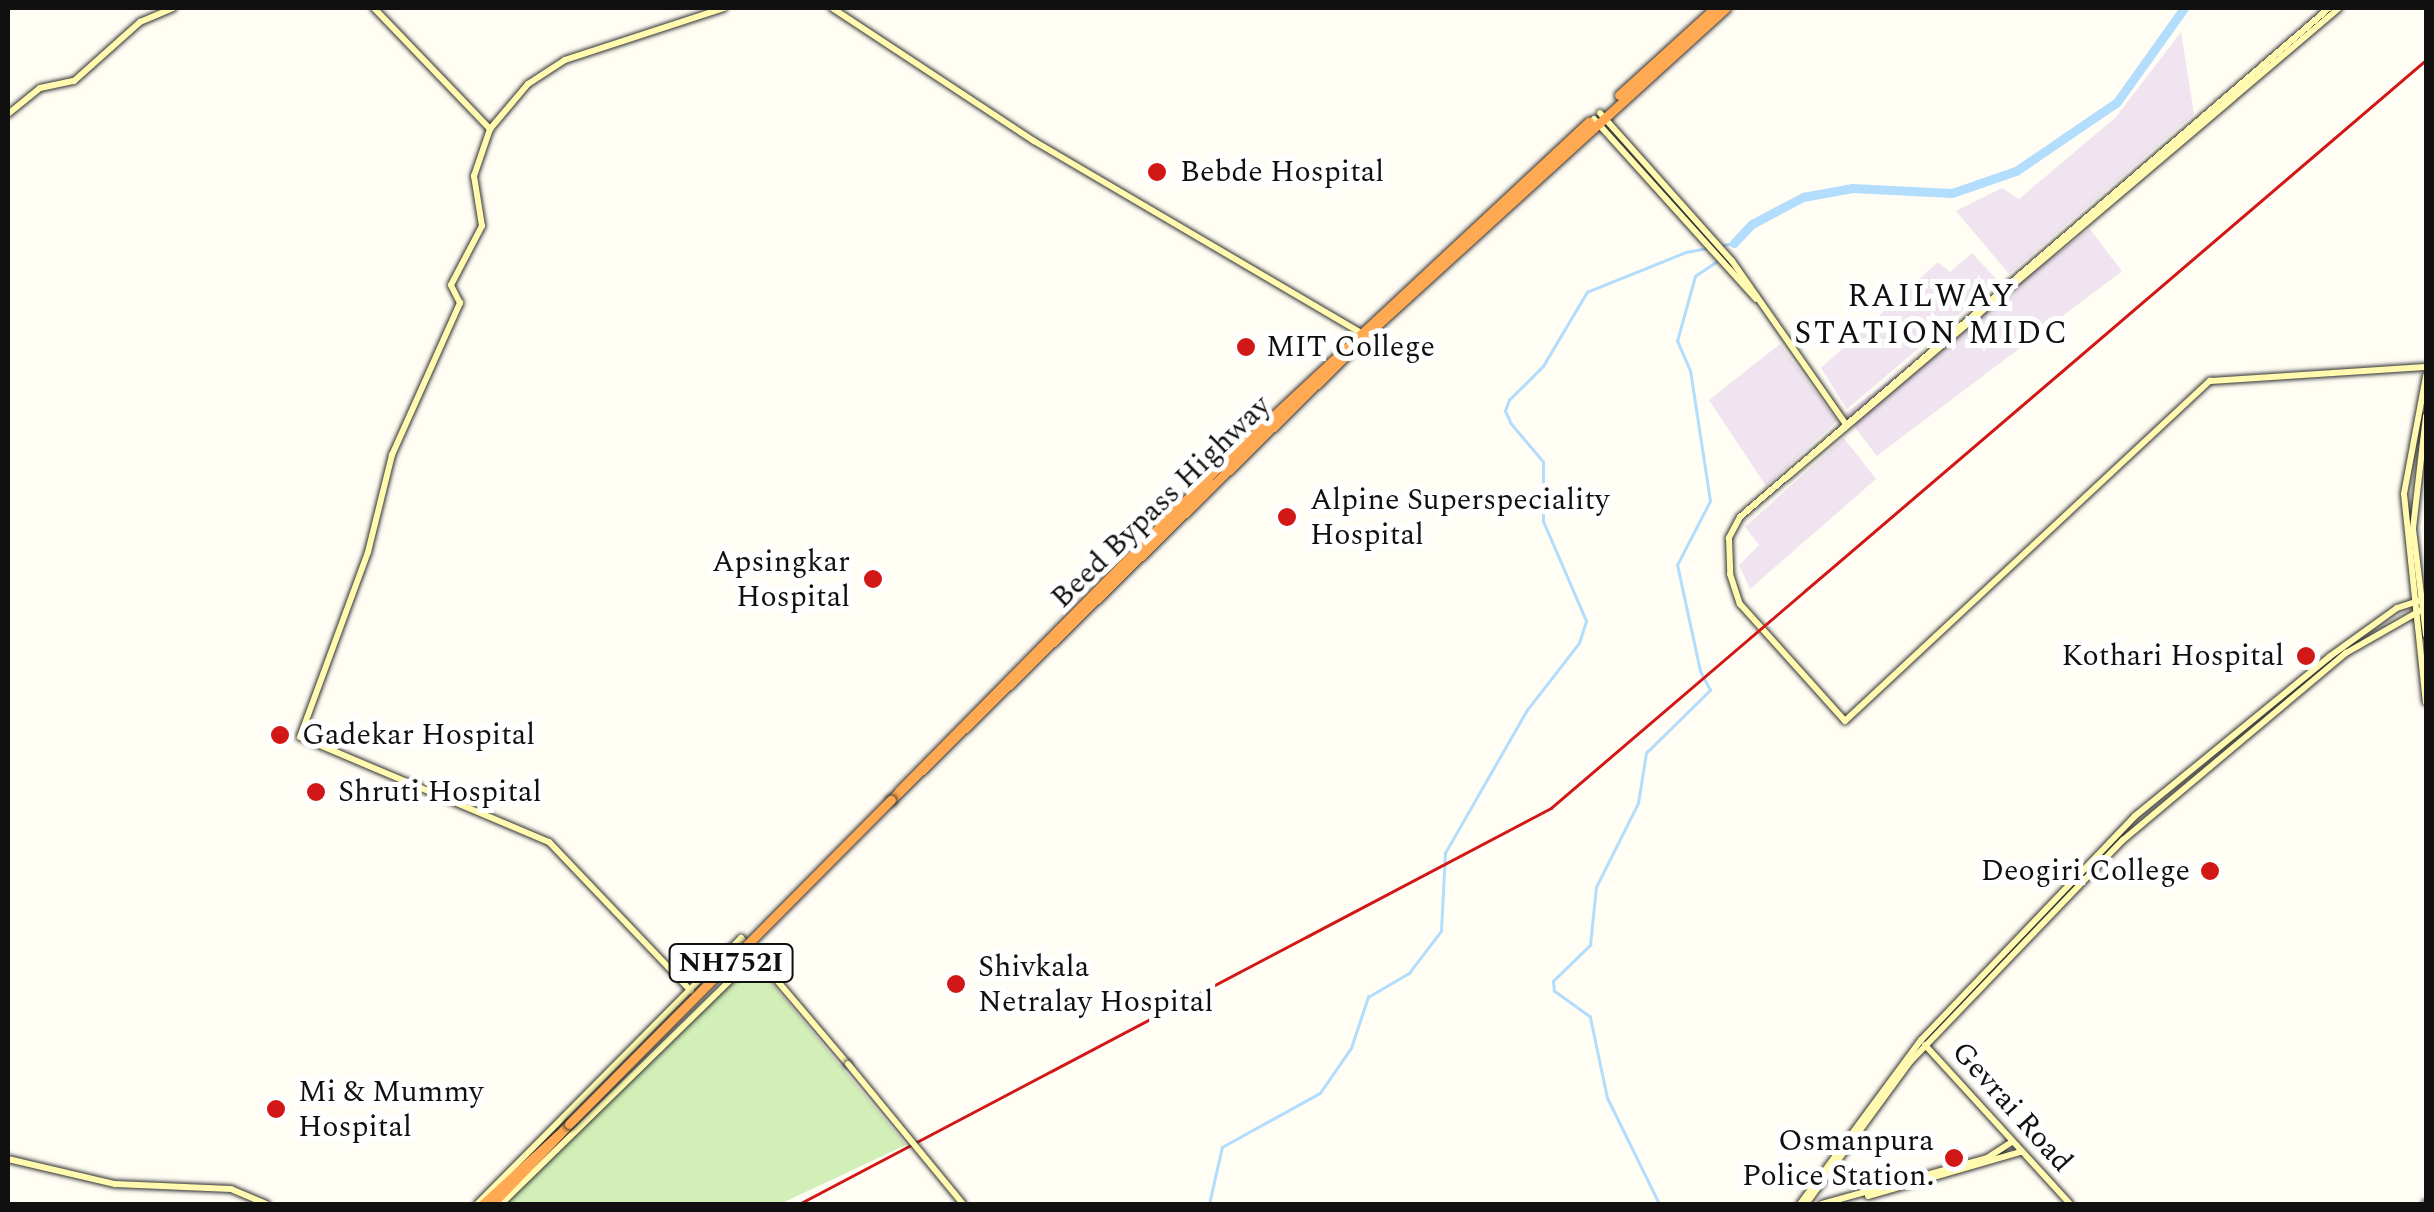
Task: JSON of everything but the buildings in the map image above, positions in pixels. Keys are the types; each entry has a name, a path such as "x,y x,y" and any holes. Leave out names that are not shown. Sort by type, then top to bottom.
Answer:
{"highway":[{"name":"Beed Bypass Highway","path":"492,1204 899,791 1362,334 1715,8"},
{"name":"Beed Bypass Highway","path":"1599,118 1726,8"},
{"name":"Beed Bypass Highway","path":"480,1204 564,1130"}],"street":[{"path":"8,114 40,88 74,80 140,22 173,8"},
{"path":"374,8 490,129"},
{"path":"691,991 549,842 300,737 368,552 392,455 460,303 452,292 482,226 474,176 490,129 528,84 565,60 724,8"},
{"path":"833,8 1034,141 1362,334"},
{"path":"2329,8 1740,516 1729,538 1730,574 1740,604 1845,721 2210,381 2426,366"},
{"path":"1847,425 2338,8"},
{"path":"1599,118 1728,264 1847,425"},
{"path":"2426,376 2404,494 2412,612 2426,702"},
{"path":"2426,416 2413,495 2426,635"},
{"path":"1803,1204 1923,1042 2136,816 2329,657 2411,602 2423,604"},
{"path":"1923,1042 2172,797 2339,658 2423,604"},
{"path":"501,1204 741,938 963,1204"},
{"path":"564,1130 757,954"},
{"name":"Gevrai Road","path":"1923,1042 2070,1204"},
{"path":"1822,1204 1986,1158 2012,1142"},
{"path":"1838,1204 2020,1152"},
{"path":"8,1159 116,1184 231,1189 267,1204"}],"shaded area":[{"path":"2181,32 2194,114 2009,274 1956,211 2002,188 2019,199 2116,117"},
{"path":"2090,229 2122,271 1877,456 1845,414"},
{"path":"1972,253 1998,281 1847,409 1821,368 1938,262 1950,272"},
{"path":"1780,344 1837,421 1766,486 1709,400"},
{"path":"1844,438 1876,479 1750,589 1739,565 1759,545 1745,527"}],"green space":[{"path":"750,957 906,1145 780,1204 506,1204"}],"waterway":[{"path":"1734,243 1752,224 1803,197 1852,188 1952,193 2016,171 2117,102 2184,8"},
{"path":"1209,1204 1222,1147 1320,1093 1351,1048 1368,997 1409,973 1441,931 1445,853 1527,710 1579,643 1586,621 1543,521 1543,462 1511,424 1505,411 1509,400 1543,366 1587,292 1686,252 1734,243"},
{"path":"1659,1204 1607,1098 1590,1017 1554,991 1553,981 1590,945 1596,887 1638,803 1646,753 1710,690 1700,671 1677,565 1710,501 1690,371 1677,341 1695,276 1720,259"}],"railway":[{"path":"799,1204 1551,808 2426,60"}],"place":[{"name":"Bebde Hospital","path":"1157,172"},
{"name":"MIT College","path":"1246,347"},
{"name":"Alpine Superspeciality Hospital","path":"1287,517"},
{"name":"Apsingkar Hospital","path":"873,579"},
{"name":"Kothari Hospital","path":"2306,656"},
{"name":"Gadekar Hospital","path":"280,735"},
{"name":"Shruti Hospital","path":"316,792"},
{"name":"Deogiri College","path":"2210,871"},
{"name":"Shivkala Netralay Hospital","path":"956,984"},
{"name":"Mi & Mummy Hospital","path":"276,1109"},
{"name":"Osmanpura Police Station.","path":"1954,1158"}],"district":[{"name":"RAILWAY STATION MIDC","path":"1932,316"}]}
